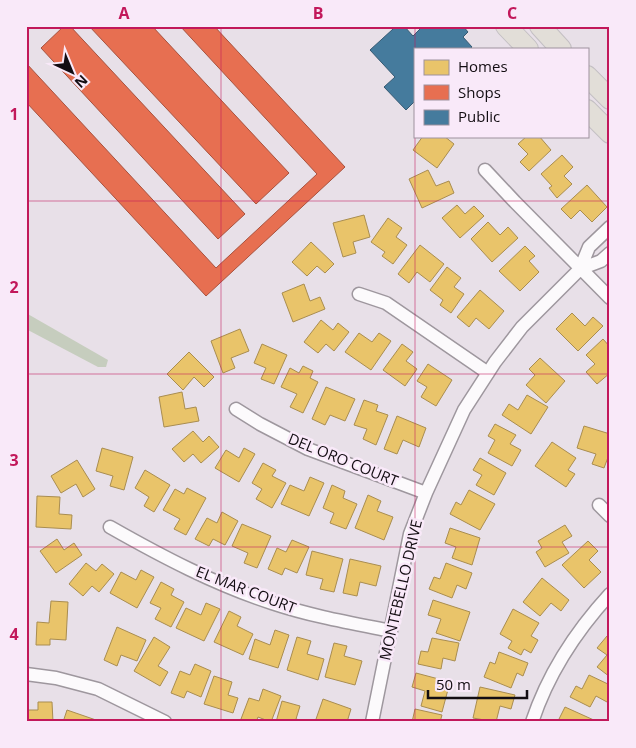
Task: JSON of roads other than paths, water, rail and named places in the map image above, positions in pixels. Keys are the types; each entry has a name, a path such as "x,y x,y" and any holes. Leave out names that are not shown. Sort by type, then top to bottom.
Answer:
{"main road":[{"path":"506,26 527,48"},
{"path":"540,26 560,48"},
{"path":"588,77 610,99"},
{"path":"588,111 610,133"}],"street":[{"path":"485,170 610,298"},
{"name":"MONTEBELLO DRIVE","path":"372,722 410,534 426,493 464,410 488,373 522,327 580,269 589,247 610,227"},
{"name":"MONTEBELLO DRIVE","path":"580,269 601,261 610,252"},
{"path":"359,294 386,303 488,373"},
{"name":"DEL ORO COURT","path":"236,409 308,449 426,493"},
{"path":"600,505 610,516"},
{"name":"EL MAR COURT","path":"110,527 142,545 222,583 271,603 322,618 391,631"},
{"path":"532,722 553,674 573,640 594,611 610,594"},
{"path":"26,674 56,678 98,689 165,722"}]}
